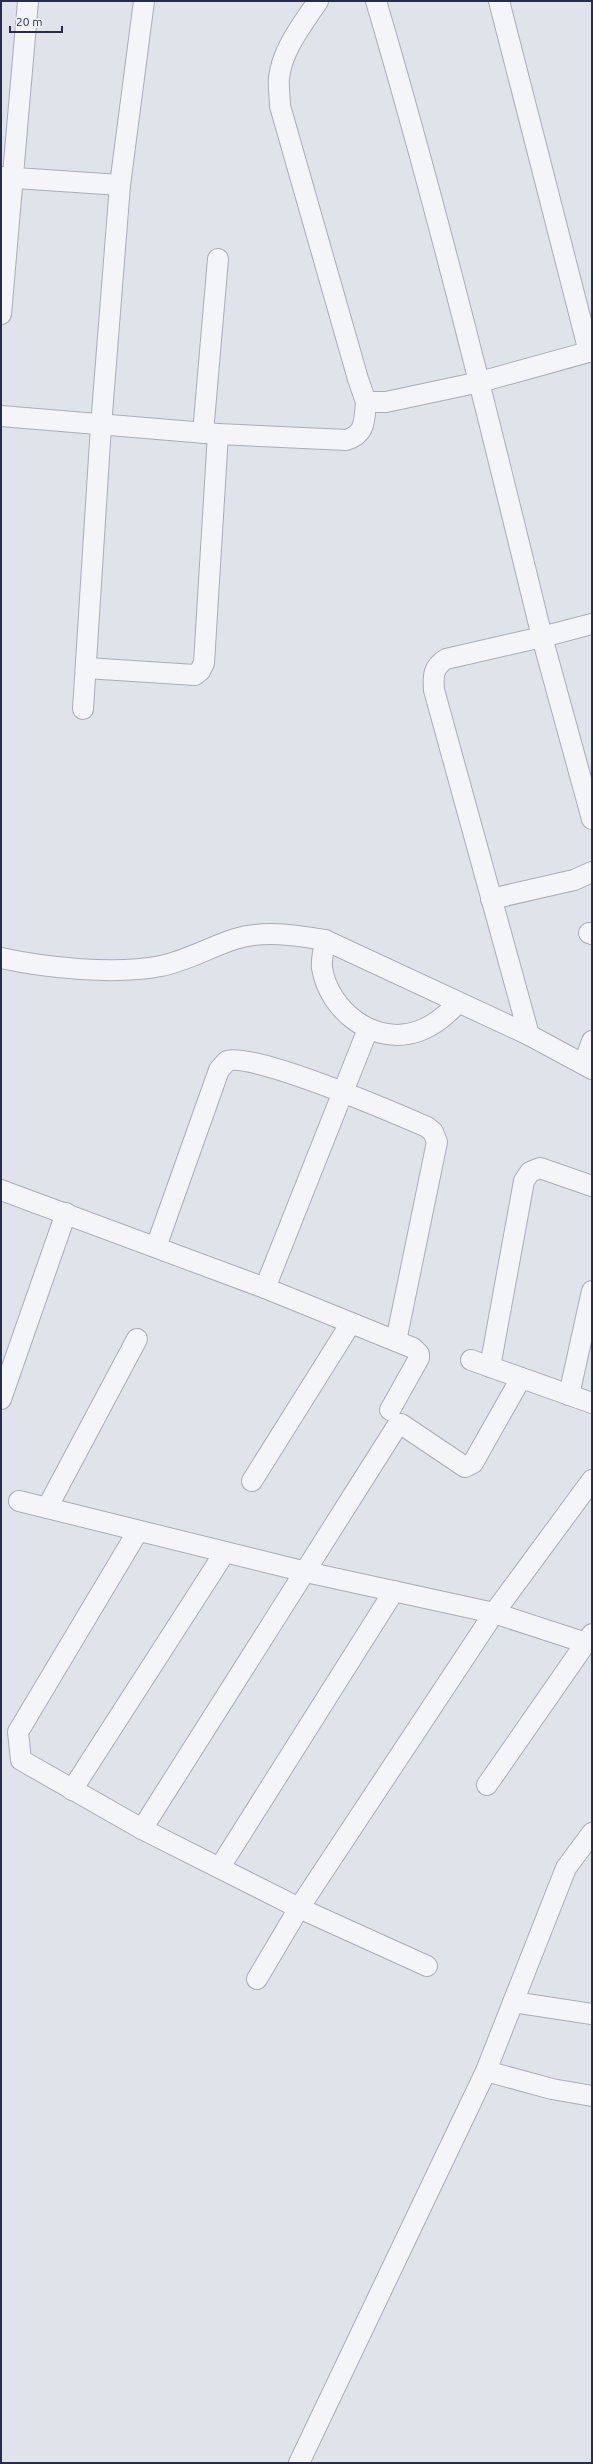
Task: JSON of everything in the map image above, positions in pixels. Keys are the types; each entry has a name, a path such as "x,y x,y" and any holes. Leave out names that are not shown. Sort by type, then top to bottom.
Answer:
{"street":[{"path":"1,314 8,177 28,1"},
{"path":"83,709 101,426 120,185 144,1"},
{"path":"1,416 101,426 210,434 346,440 356,437 361,432 366,406 280,106 279,78 284,60 291,42 318,1"},
{"path":"376,1 420,151 480,382 542,637 592,819"},
{"path":"366,406 480,382 590,352 500,1"},
{"path":"8,177 120,185"},
{"path":"86,668 194,675 200,671 204,663 210,434 218,259"},
{"path":"529,1035 434,690 433,677 437,664 446,659 592,624"},
{"path":"491,899 574,880 592,872"},
{"path":"1,958 40,966 134,969 162,966 236,939 272,934 298,935 325,940 529,1035 588,1066 592,1041"},
{"path":"325,940 322,967 330,993 345,1014 368,1029 392,1034 418,1032 440,1021 458,1003"},
{"path":"265,1288 368,1029"},
{"path":"156,1247 219,1070 227,1061 245,1061 344,1090 427,1127 433,1132 437,1142 396,1341"},
{"path":"490,1367 524,1181 530,1172 540,1168 592,1186"},
{"path":"1,1190 265,1288 417,1351 419,1358 390,1410"},
{"path":"1,1399 66,1213"},
{"path":"569,1395 592,1291"},
{"path":"252,1481 351,1323"},
{"path":"47,1508 137,1339"},
{"path":"471,1360 592,1403"},
{"path":"142,1829 397,1426 401,1424 465,1468 473,1463 522,1378"},
{"path":"257,1979 299,1908 494,1613 592,1480"},
{"path":"18,1501 306,1572 494,1613 589,1638 487,1785"},
{"path":"138,1531 18,1732 21,1760 142,1829 299,1908 427,1966"},
{"path":"72,1790 225,1552"},
{"path":"220,1867 394,1591"},
{"path":"299,2463 486,2071 566,1868 592,1833"},
{"path":"513,2002 592,2014"},
{"path":"486,2071 552,2089 592,2096"}]}
